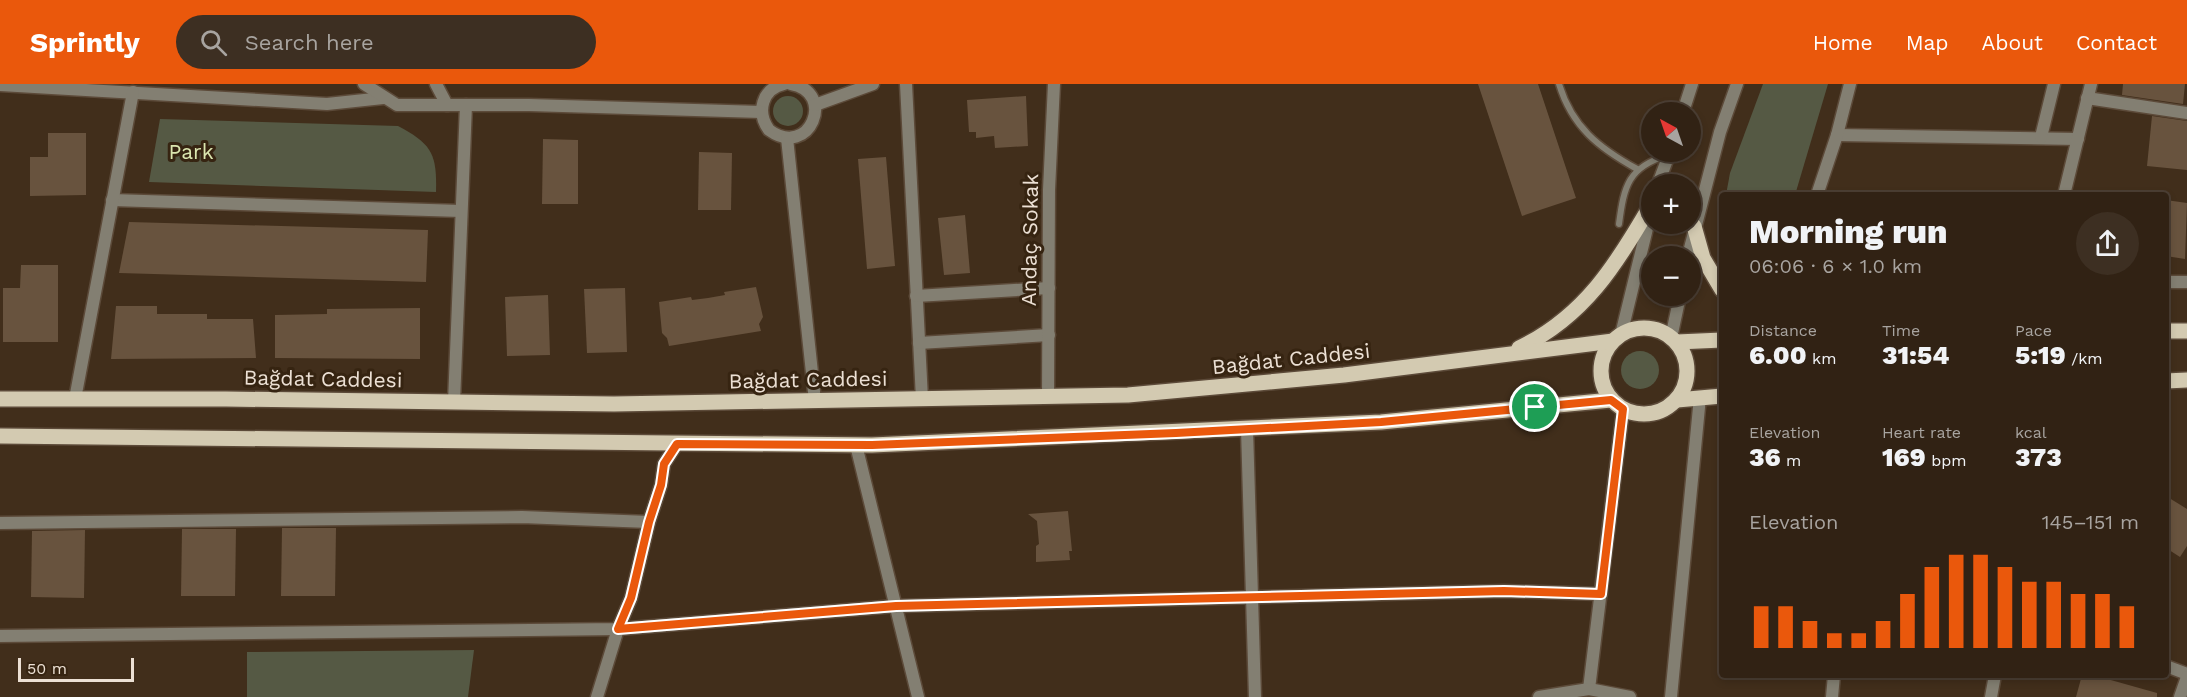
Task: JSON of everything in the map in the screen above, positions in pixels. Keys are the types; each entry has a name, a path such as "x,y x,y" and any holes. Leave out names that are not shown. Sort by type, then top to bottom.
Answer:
{"main road":[{"path":"1500,355 1550,332 1579,309 1605,279 1641,221"},
{"path":"1696,234 1703,258 1719,285"},
{"path":"1641,328 1662,332 1674,340 1683,353 1687,371 1683,389 1677,400 1665,409 1652,414 1637,414 1617,404 1605,391 1601,370 1607,349 1617,338 1641,328"},
{"path":"2169,331 2187,331"},
{"name":"Bağdat Caddesi","path":"0,399 614,404 1128,395 1236,386 1500,355 1617,338"},
{"path":"1674,340 1719,340"},
{"path":"2169,381 2187,380"},
{"path":"1677,400 1719,396"},
{"path":"0,436 856,445 1381,422 1617,404"}],"street":[{"path":"364,84 397,105 761,112"},
{"path":"436,84 447,105"},
{"path":"815,105 873,84"},
{"path":"906,84 922,399"},
{"name":"Andaç Sokak","path":"1048,396 1049,190 1054,84"},
{"path":"1686,102 1692,84"},
{"path":"1701,203 1737,84"},
{"path":"1818,192 1837,135 1850,84"},
{"path":"2041,137 2054,84"},
{"path":"2065,192 2091,84"},
{"path":"0,85 36,85 327,104 383,98"},
{"path":"790,85 808,92 815,105 810,127 797,136 787,138 769,130 761,112 767,94 790,85"},
{"path":"75,399 133,92"},
{"path":"2087,98 2187,113"},
{"path":"454,402 466,105"},
{"path":"1837,135 2078,139"},
{"path":"787,138 815,401"},
{"path":"112,200 461,211"},
{"path":"1617,338 1645,234"},
{"path":"2169,282 2187,282"},
{"path":"916,296 1049,288"},
{"path":"1674,340 1679,306"},
{"path":"919,343 1049,335"},
{"path":"1671,697 1700,397"},
{"path":"1589,689 1601,594 1617,404"},
{"path":"1247,429 1255,697"},
{"path":"597,697 618,629 631,598 649,522 661,485 664,464 677,444"},
{"path":"856,445 918,697"},
{"path":"0,523 522,517 649,522"},
{"path":"0,636 618,629 896,606 1504,591 1601,594"},
{"path":"2169,667 2187,676 2180,697"},
{"path":"1832,697 1834,678"},
{"path":"1991,697 1994,678"},
{"path":"1539,697 1589,689 1630,697"}],"lane":[{"path":"1559,84 1564,101 1587,135 1609,154 1637,169"},
{"path":"1619,224 1628,183 1637,169 1646,162"}],"green space":[{"path":"1763,84 1828,84 1796,192 1727,192 1730,173"},
{"path":"788,96 798,101 803,111 798,121 788,126 778,121 773,111 778,101"},
{"name":"Park","path":"160,119 398,126 418,139 430,152 435,168 436,192 149,182"},
{"path":"1640,351 1654,356 1659,370 1654,384 1640,389 1626,384 1621,370 1626,356"},
{"path":"474,650 468,697 247,697 247,652"}],"building":[{"path":"1478,84 1538,84 1576,198 1522,216"},
{"path":"2123,84 2185,84 2183,104 2122,95"},
{"path":"1026,96 1028,146 995,148 994,136 976,138 976,132 969,132 967,100"},
{"path":"2152,116 2187,121 2187,170 2147,166"},
{"path":"48,133 86,133 86,195 30,196 30,157 48,157"},
{"path":"543,139 578,140 578,204 542,204"},
{"path":"699,152 732,153 731,210 698,210"},
{"path":"886,157 895,266 867,269 858,159"},
{"path":"2169,200 2187,203 2185,259 2169,256"},
{"path":"965,215 970,273 944,275 938,218"},
{"path":"129,222 428,230 426,282 119,273"},
{"path":"21,265 58,265 58,342 3,342 3,288 20,288"},
{"path":"756,287 763,317 759,324 761,331 669,346 667,338 662,333 659,302 691,297 692,300 708,298 725,295 724,292"},
{"path":"625,288 627,352 587,353 584,289"},
{"path":"548,295 550,355 507,356 505,297"},
{"path":"116,306 157,306 157,314 207,314 207,319 253,319 256,358 111,359"},
{"path":"420,308 420,359 275,358 275,315 327,314 327,309"},
{"path":"2169,498 2187,509 2187,546 2180,557 2169,550"},
{"path":"1068,511 1072,551 1069,551 1070,560 1036,562 1036,546 1039,544 1037,521 1028,514"},
{"path":"282,528 336,528 335,596 281,596"},
{"path":"182,529 236,529 235,596 181,596"},
{"path":"85,530 84,598 31,597 32,531"},
{"path":"2081,678 2104,678 2157,693 2157,697 2076,697"}],"route":[{"path":"1611,400 1623,409 1601,594 1504,591 896,606 618,629 631,598 649,522 661,485 664,464 677,444 872,445 1176,433 1381,422 1535,407 1611,400"}]}
